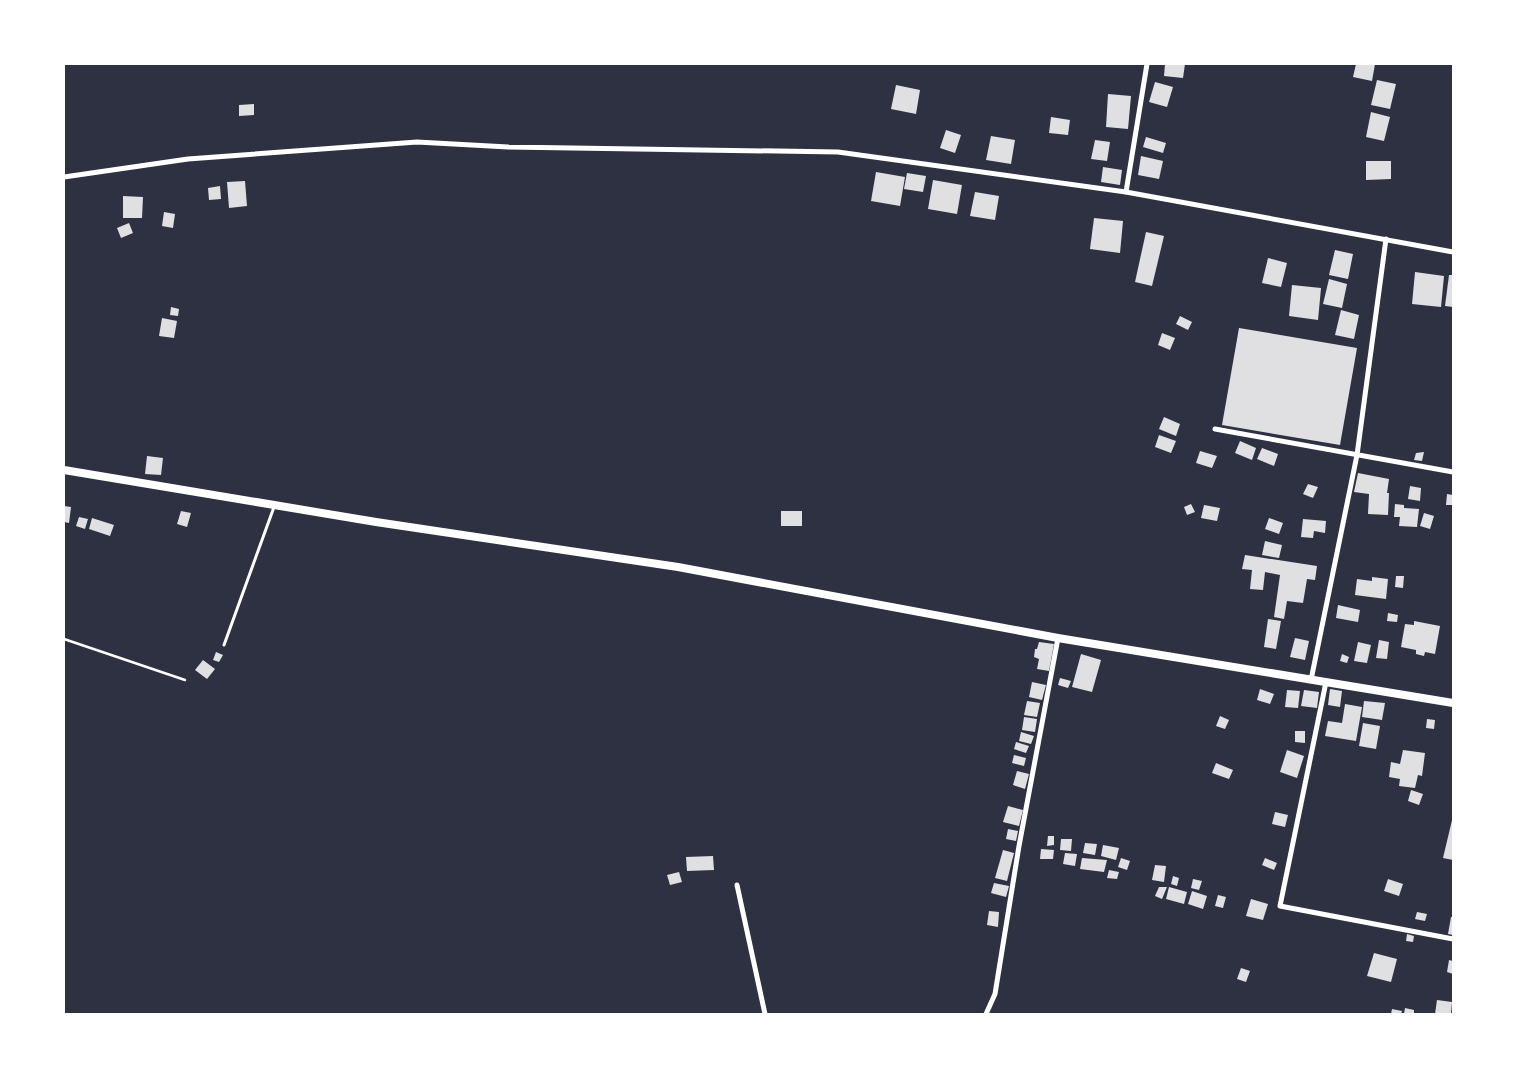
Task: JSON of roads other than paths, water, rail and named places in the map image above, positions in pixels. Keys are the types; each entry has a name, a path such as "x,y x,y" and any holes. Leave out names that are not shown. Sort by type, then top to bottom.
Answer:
{"street":[{"path":"1126,192 1147,64"},
{"path":"64,177 216,157 418,142 508,147 838,152 1126,192 1453,252"},
{"path":"1311,680 1357,455 1386,239"},
{"path":"1215,428 1453,472"},
{"path":"64,470 274,506 678,567 1058,638 1453,703"},
{"path":"986,1014 995,994 1019,846 1058,638"},
{"path":"1326,682 1280,906 1453,939"},
{"path":"737,885 765,1014"}],"lane":[{"path":"224,645 274,506"}]}
